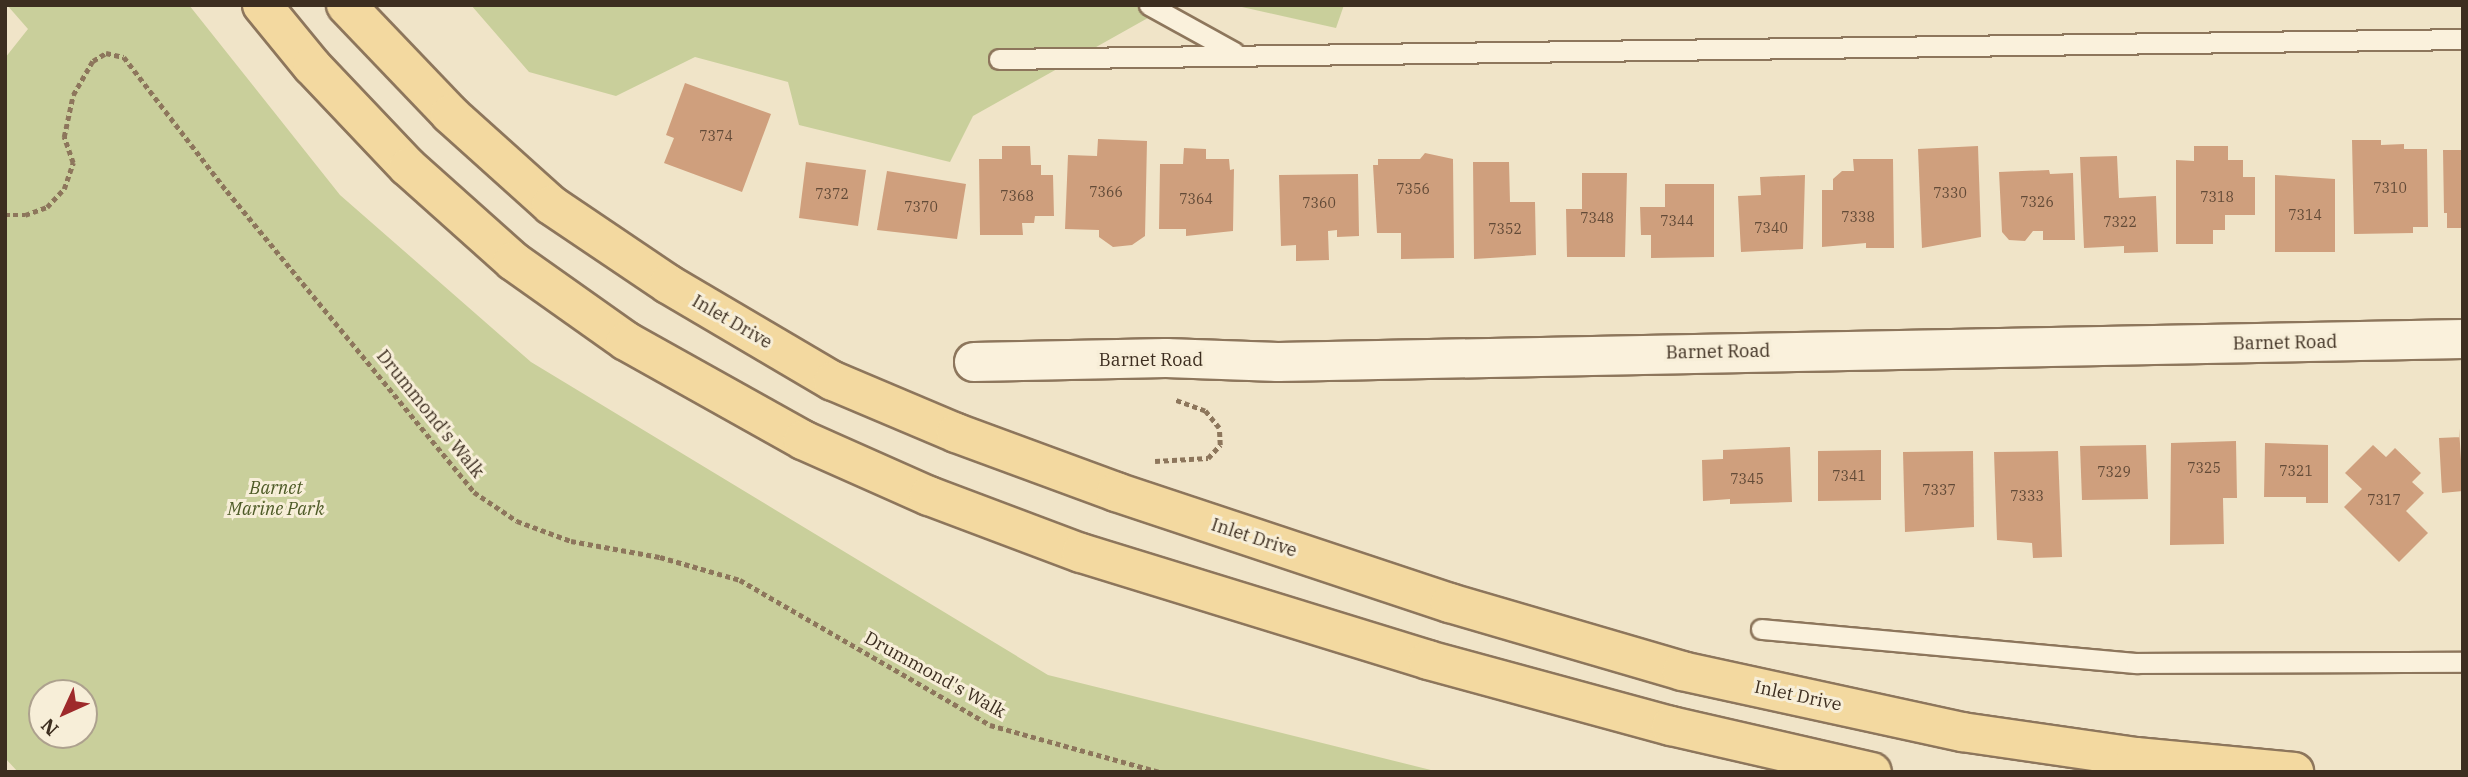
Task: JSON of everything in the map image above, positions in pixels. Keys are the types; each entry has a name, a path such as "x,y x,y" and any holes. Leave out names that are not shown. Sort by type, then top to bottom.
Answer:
{"main road":[{"path":"262,5 312,66 408,167 513,261 626,341 803,440 929,496 1094,557 1455,667 1671,726 1872,772"},
{"name":"Inlet Drive","path":"346,5 450,114 551,205 668,284 833,381 1115,492 1450,603 1682,671 1962,732 2136,757 2294,772"}],"street":[{"name":"Barnet Road","path":"974,362 1166,358 1278,362 2463,339"}],"lane":[{"path":"1149,5 1235,52"},
{"path":"999,59 1235,52 2463,39"},
{"path":"1761,629 2136,663 2463,662"}],"path":[{"name":"Drummond's Walk","path":"5,215 25,215 47,207 64,189 73,163 64,137 73,95 93,61 106,53 124,57 227,191 474,492 517,521 571,541 660,557 740,580 990,725 1159,772"},
{"path":"1115,492 1149,462 1208,458 1220,445 1219,428 1205,411 1168,398 1166,358"}],"green space":[{"name":"Barnet Marine Park","path":"7,5 189,5 340,195 531,362 1048,675 1439,772 18,772 5,758 5,58 28,29"},
{"path":"471,5 1171,5 973,116 950,162 799,125 788,82 695,57 616,96 529,72"},
{"path":"1233,5 1344,5 1336,28"}],"building":[{"path":"685,83 771,114 742,192 664,163 674,138 666,135"},
{"path":"1098,139 1147,141 1145,236 1132,245 1113,247 1099,237 1099,230 1065,229 1068,155 1097,156"},
{"path":"2352,140 2381,140 2381,145 2404,144 2404,149 2427,149 2428,227 2413,227 2413,233 2354,234"},
{"path":"1002,146 1030,146 1031,165 1041,165 1041,175 1053,175 1054,216 1035,216 1034,223 1022,223 1023,235 980,235 979,159 1002,159"},
{"path":"1978,146 1981,237 1922,248 1918,149"},
{"path":"2194,146 2228,146 2228,160 2243,160 2243,177 2255,177 2255,215 2225,215 2225,230 2213,230 2213,244 2176,244 2176,160 2194,161"},
{"path":"1184,148 1206,149 1206,159 1229,159 1230,170 1234,169 1233,231 1186,236 1186,229 1159,229 1160,164 1183,164"},
{"path":"2443,150 2463,150 2463,228 2447,228 2447,213 2444,213"},
{"path":"1425,153 1453,159 1454,258 1401,259 1401,233 1377,233 1373,165 1378,165 1378,159 1420,159"},
{"path":"2117,156 2119,198 2156,196 2158,252 2124,253 2124,246 2084,248 2080,157"},
{"path":"1853,159 1893,159 1894,248 1866,248 1866,243 1822,247 1822,190 1833,190 1833,179 1842,171 1854,171"},
{"path":"806,162 866,170 858,226 799,218"},
{"path":"1473,162 1509,162 1510,202 1535,202 1536,255 1474,259"},
{"path":"2049,170 2050,174 2073,173 2075,240 2043,240 2043,231 2033,231 2025,241 2009,240 2002,232 1999,172"},
{"path":"887,171 966,184 957,239 877,230"},
{"path":"1582,173 1627,173 1625,257 1567,257 1566,209 1582,209"},
{"path":"1358,174 1359,236 1337,237 1337,230 1328,231 1329,260 1296,261 1296,245 1281,246 1279,175"},
{"path":"1805,175 1803,249 1741,252 1738,196 1761,195 1760,177"},
{"path":"2275,175 2335,179 2335,252 2275,252"},
{"path":"1665,184 1714,184 1714,257 1651,258 1651,235 1641,235 1640,207 1665,207"},
{"path":"2460,437 2463,491 2442,493 2439,438"},
{"path":"2236,441 2237,498 2223,498 2224,544 2170,545 2171,443"},
{"path":"2265,443 2328,445 2328,503 2306,503 2306,497 2264,497"},
{"path":"2146,445 2148,499 2082,500 2080,446"},
{"path":"2373,445 2386,457 2395,448 2421,473 2412,482 2424,493 2406,511 2428,533 2399,562 2344,507 2362,489 2345,473"},
{"path":"1790,447 1792,502 1730,504 1730,499 1703,501 1702,460 1723,459 1723,450"},
{"path":"1881,450 1881,500 1818,501 1818,451"},
{"path":"1973,451 1974,527 1905,532 1903,452"},
{"path":"2058,451 2062,557 2033,558 2032,543 1997,540 1994,452"}]}
